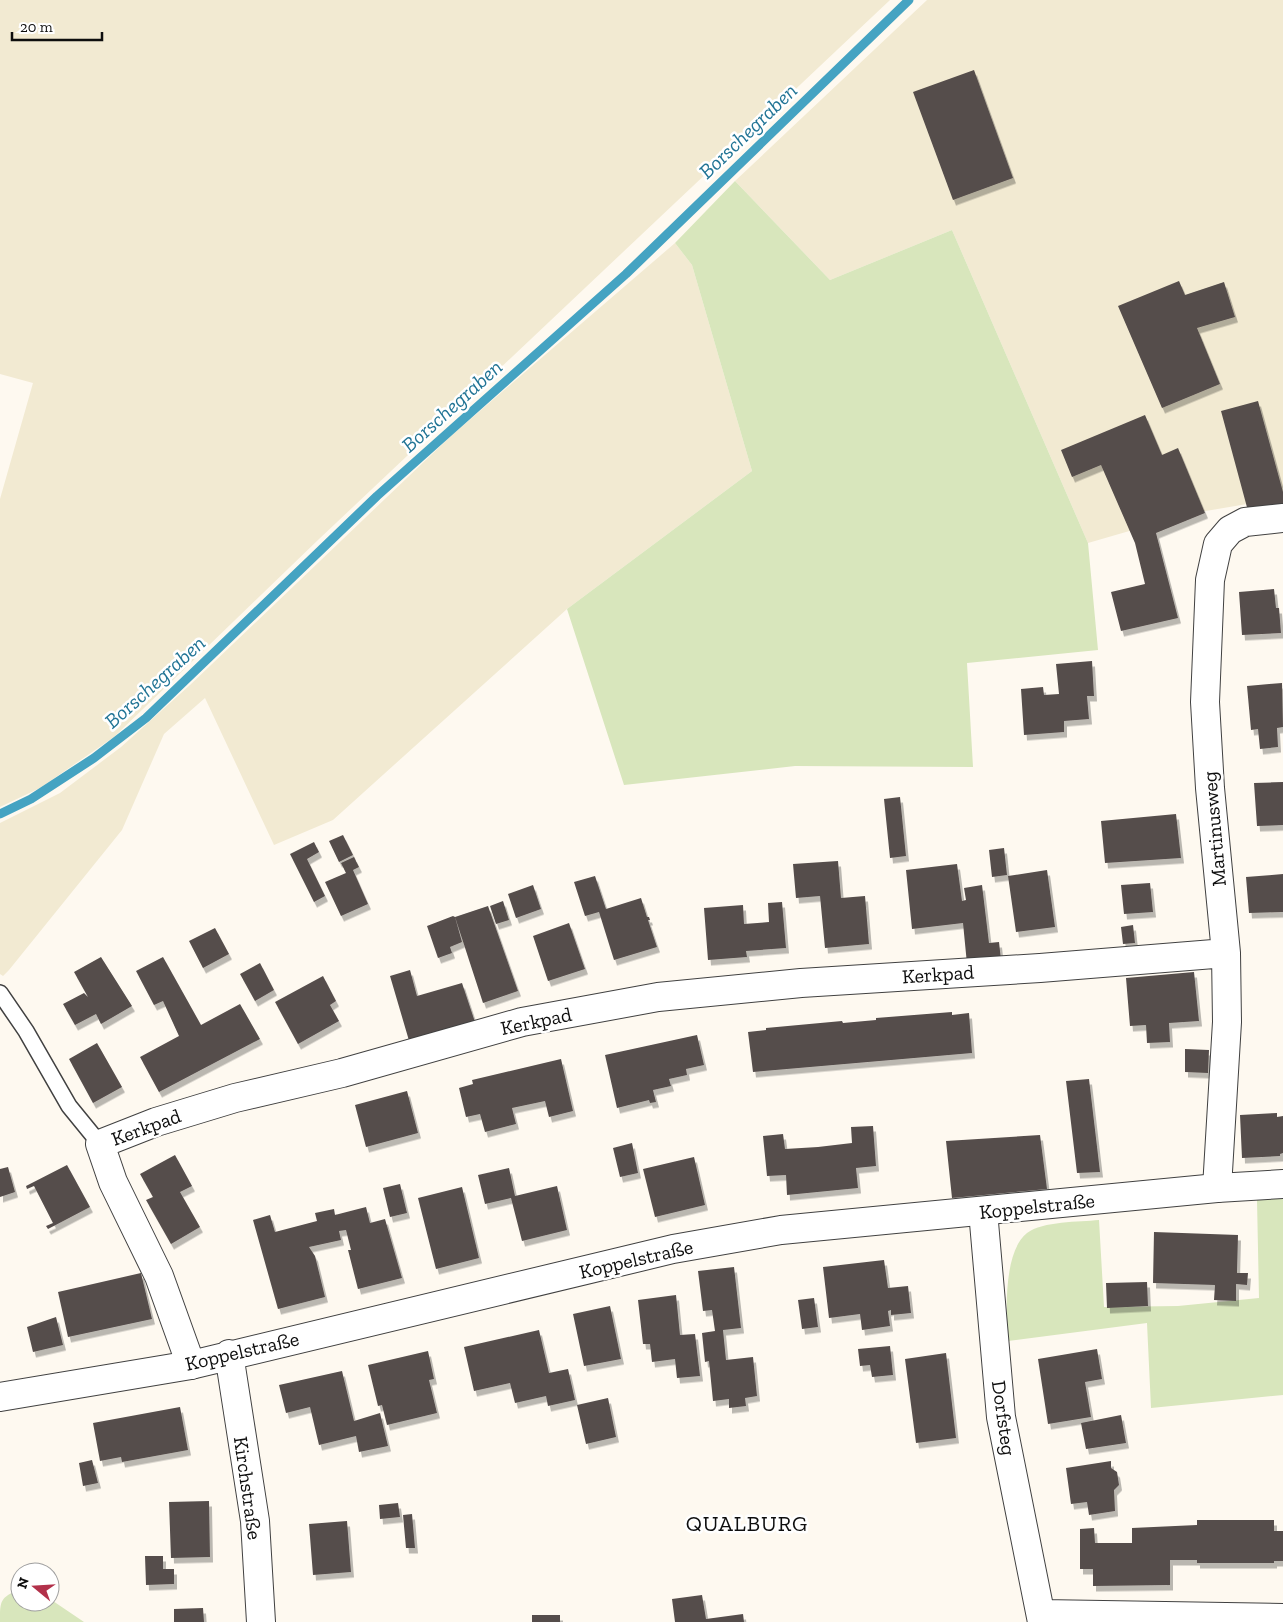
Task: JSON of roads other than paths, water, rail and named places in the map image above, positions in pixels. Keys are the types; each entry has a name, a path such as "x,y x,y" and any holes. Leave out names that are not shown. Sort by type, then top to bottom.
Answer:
{"street":[{"name":"Martinusweg","path":"1217,1188 1227,1022 1226,953 1210,788 1205,702 1210,580 1218,544 1230,530 1245,522 1283,518"},
{"name":"Kerkpad","path":"191,1365 159,1276 112,1182 100,1144 156,1122 226,1101 342,1073 522,1022 658,997 801,983 1040,968 1226,953"},
{"name":"Koppelstraße","path":"0,1396 191,1365 229,1354 673,1249 781,1230 1217,1188 1283,1184"},
{"name":"Dorfsteg","path":"983,1212 1001,1417 1042,1618"},
{"name":"Kirchstraße","path":"229,1354 255,1521 261,1622"},
{"path":"1042,1618 1283,1618"}],"lane":[{"path":"0,993 26,1031 69,1106 100,1144"}],"waterway":[{"name":"Borschegraben","path":"0,814 31,799 94,758 146,718 377,496 626,274 909,0"}],"district":[{"name":"QUALBURG","path":"747,1523"}]}
